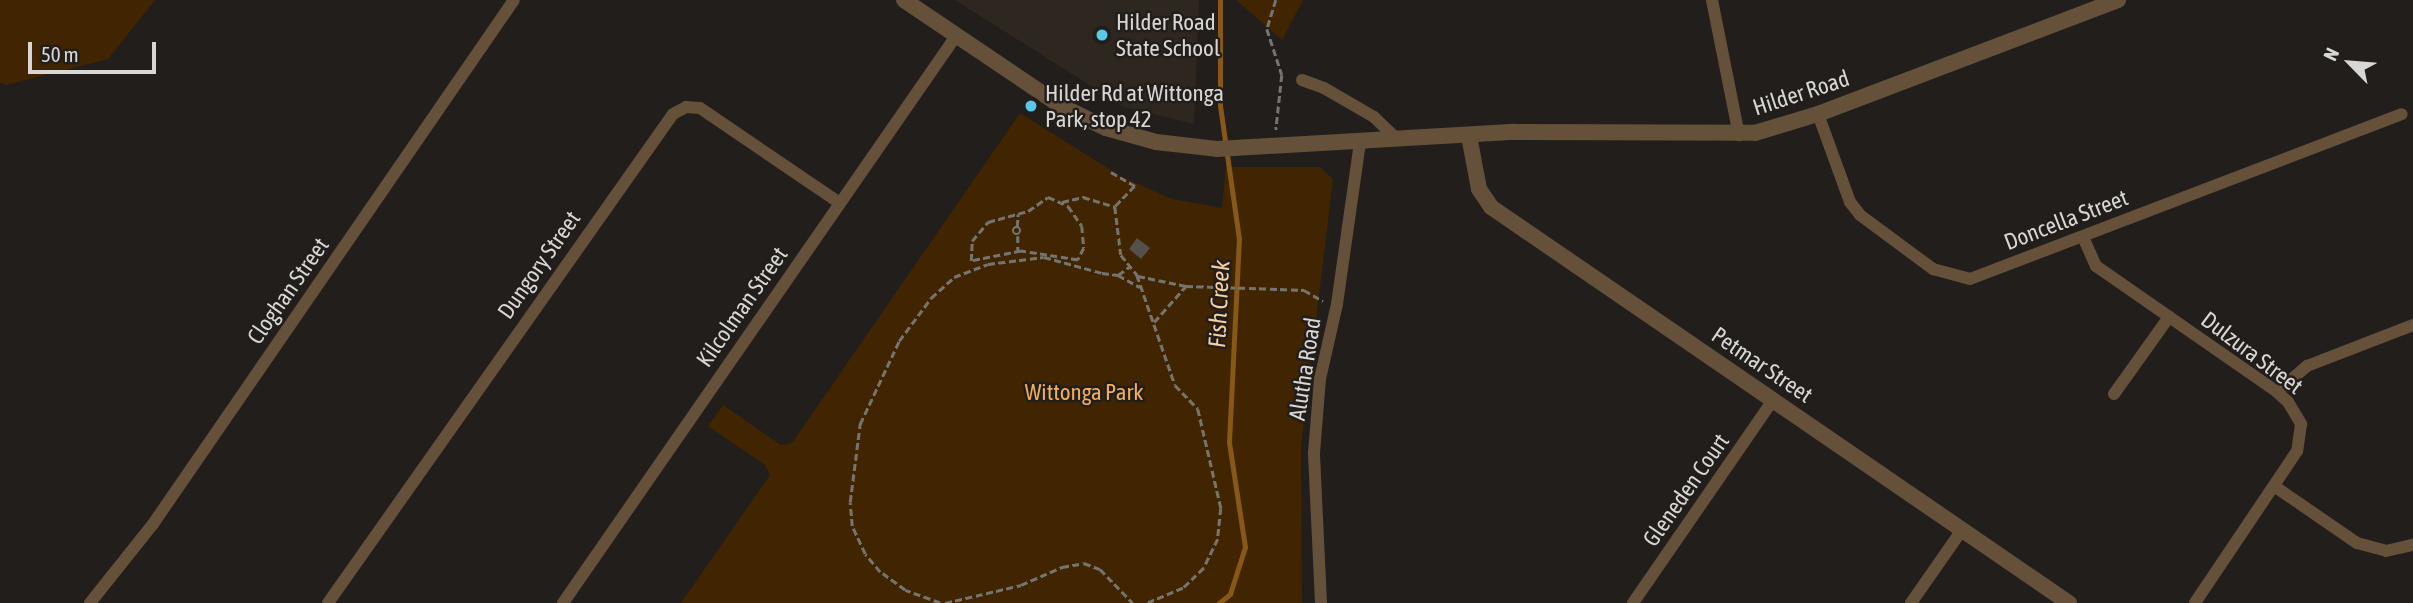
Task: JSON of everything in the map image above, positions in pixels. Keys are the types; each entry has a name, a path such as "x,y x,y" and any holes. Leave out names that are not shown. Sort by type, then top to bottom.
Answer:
{"street":[{"name":"Cloghan Street","path":"90,603 153,524 514,0"},
{"name":"Hilder Road","path":"904,0 1061,106 1105,128 1166,144 1217,149 1275,148 1515,132 1739,135 1818,114 2118,0"},
{"path":"1712,0 1739,135"},
{"name":"Kilcolman Street","path":"562,603 956,36"},
{"path":"1302,80 1324,88 1374,117 1398,140"},
{"name":"Dungory Street","path":"328,603 660,126 673,114 687,107 701,108 839,203"},
{"name":"Doncella Street","path":"1818,114 1850,202 1860,215 1943,275 1970,279 2401,114"},
{"name":"Petmar Street","path":"1469,136 1479,189 1491,207 2069,603"},
{"name":"Alutha Road","path":"1321,603 1314,453 1320,379 1337,304 1360,142"},
{"name":"Dulzura Street","path":"2083,237 2096,266 2277,392 2301,424 2297,451 2195,603"},
{"path":"2113,394 2169,317"},
{"path":"2277,392 2307,366 2413,325"},
{"name":"Gleneden Court","path":"1633,603 1773,400"},
{"path":"2274,486 2357,543 2386,551 2413,545"},
{"path":"1911,603 1962,530"}],"path":[{"path":"1275,148 1282,75 1267,29 1276,0"},
{"path":"1111,172 1135,186 1115,207"},
{"path":"1062,202 1082,226 1082,256 1078,260 1018,251 971,261 972,241 988,222 1017,215 1042,199 1062,202 1083,197 1115,207"},
{"path":"1115,207 1121,255 1137,275 1175,385 1198,409 1207,457 1219,487 1222,521 1214,553 1204,568 1183,588 1149,603"},
{"path":"1017,215 1017,227 1021,231 1018,236 1018,251"},
{"path":"940,603 905,590 880,572 865,554 852,526 850,502 860,424 899,341 931,298 954,277 988,264 1044,257 1118,275 1141,287"},
{"path":"1118,275 1129,267"},
{"path":"1137,275 1186,286 1304,290 1337,304"},
{"path":"1154,322 1186,286"},
{"path":"945,603 1021,585 1062,567 1084,563 1100,569 1133,603"}],"shaded area":[{"name":"Hilder Road State School","path":"955,0 1199,0 1194,124 1124,107"}],"green space":[{"path":"0,0 155,0 108,59 6,85 0,83"},
{"path":"1236,0 1303,0 1282,40"},
{"name":"Wittonga Park","path":"1020,113 1122,177 1172,199 1222,208 1226,167 1320,167 1333,179 1301,445 1302,603 681,603 770,475 765,465 708,426 723,405 781,445 792,443"}],"building":[{"path":"1137,238 1150,248 1141,259 1129,249"}],"waterway":[{"name":"Fish Creek","path":"1219,603 1230,594 1245,547 1229,442 1239,239 1220,106 1220,0"}],"place":[{"name":"Hilder Road State School","path":"1102,35"},
{"name":"Hilder Rd at Wittonga Park, stop 42","path":"1031,106"}]}
